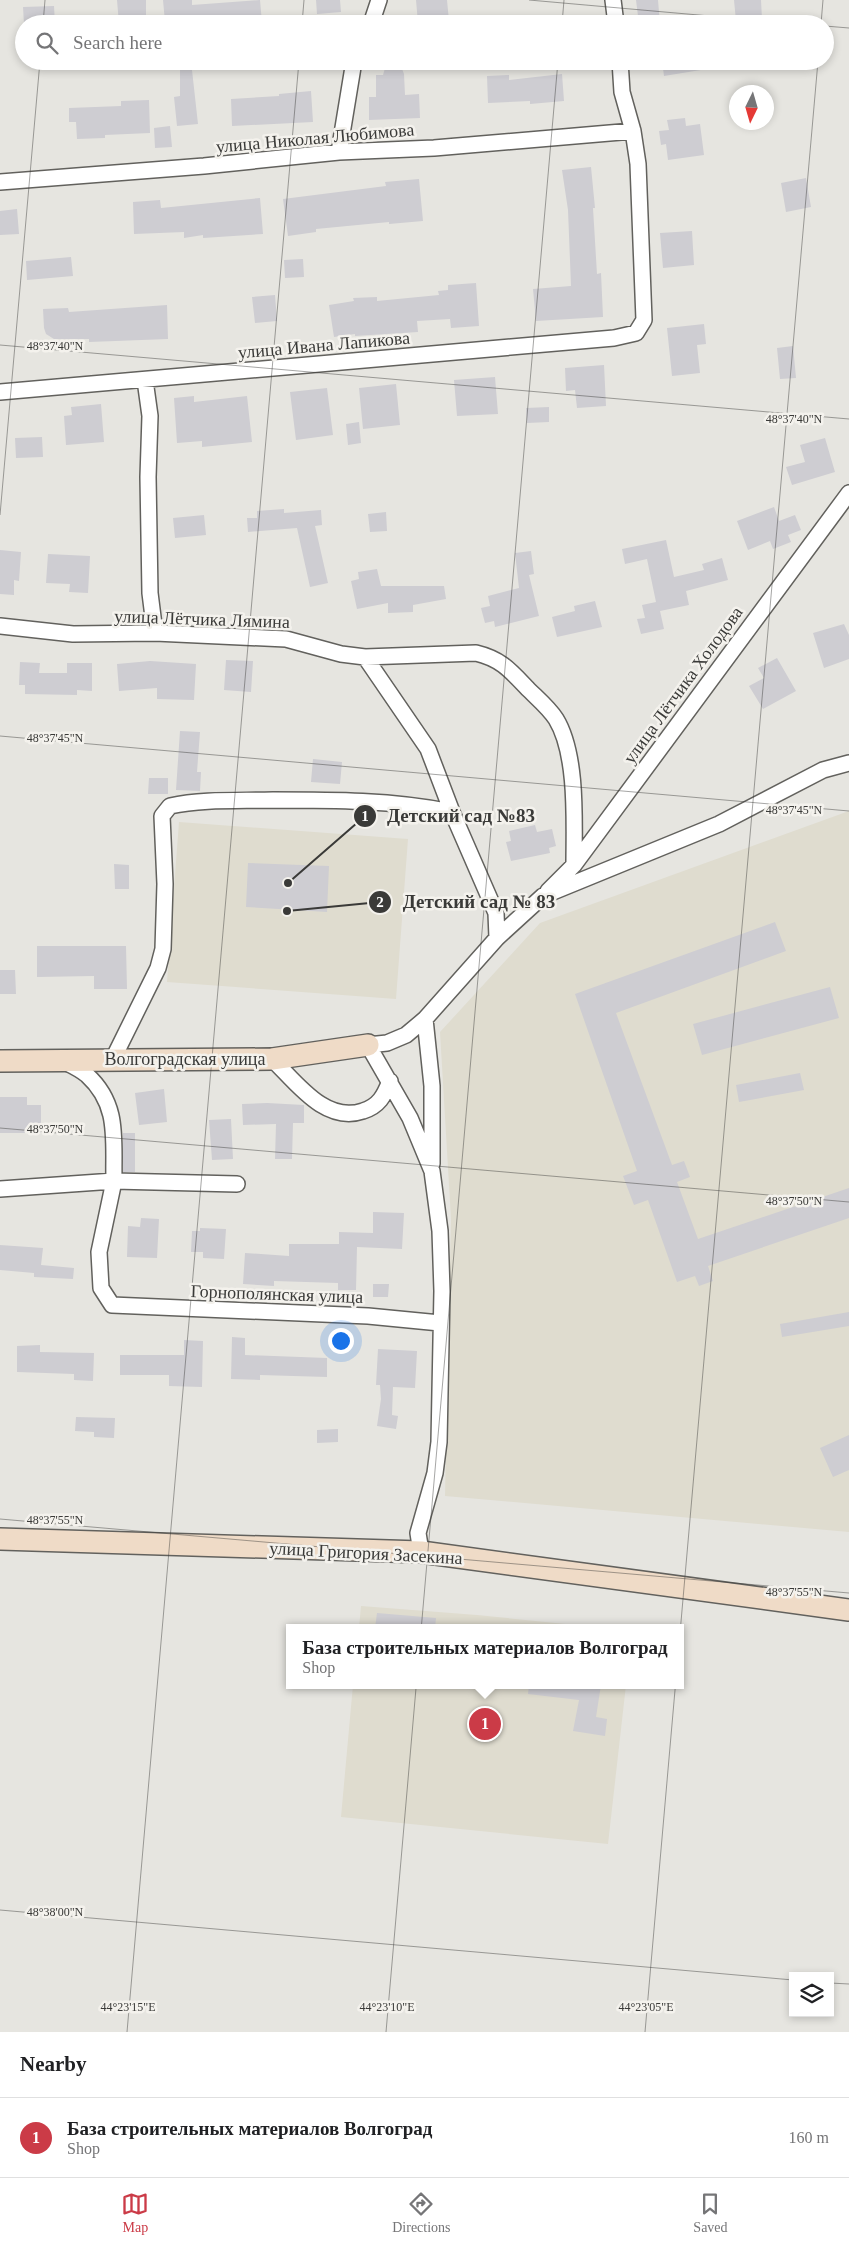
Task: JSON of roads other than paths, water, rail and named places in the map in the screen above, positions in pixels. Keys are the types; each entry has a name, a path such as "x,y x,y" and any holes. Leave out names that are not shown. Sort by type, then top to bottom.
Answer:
{"main road":[{"name":"Волгоградская улица","path":"0,1061 272,1058 368,1045"},
{"name":"улица Григория Засекина","path":"0,1539 420,1552 849,1610"}],"street":[{"path":"374,15 379,0"},
{"path":"614,0 615,15"},
{"path":"339,152 353,70"},
{"path":"621,70 622,92 633,131"},
{"name":"улица Николая Любимова","path":"0,182 204,166 339,152 443,147 633,131"},
{"name":"улица Ивана Лапикова","path":"0,392 614,338 636,333 644,320 638,164 633,131"},
{"path":"146,380 150,416 148,477 150,593 154,633"},
{"name":"улица Лётчика Холодова","path":"368,1045 387,1043 406,1035 425,1019 497,938 574,865 849,493"},
{"name":"улица Лётчика Лямина","path":"0,626 73,634 154,633 286,640 340,654 365,657 476,653 493,657 509,669 556,718 567,746 575,814 574,865"},
{"path":"365,657 428,749 452,812 496,913 497,938"},
{"path":"543,896 719,824 823,770 849,763"},
{"path":"113,1059 158,968 163,949 165,884 162,816 170,806 187,802 216,801 344,800 398,803 452,812"},
{"path":"420,1552 418,1533 435,1473 439,1442 442,1291 440,1231 432,1171 432,1086 425,1019"},
{"path":"368,1045 410,1118 432,1171"},
{"path":"272,1058 320,1105 336,1113 355,1114 373,1108 383,1098 390,1081"},
{"path":"62,1060 86,1074 106,1096 113,1123 114,1181"},
{"path":"0,1189 114,1181 237,1184"},
{"name":"Горнополянская улица","path":"114,1181 98,1252 101,1288 112,1305 368,1316 440,1323"}],"place":[{"name":"Детский сад №83","path":"288,883"},
{"name":"Детский сад № 83","path":"287,911"},
{"name":"База строительных материалов Волгоград","path":"485,1724"}]}
